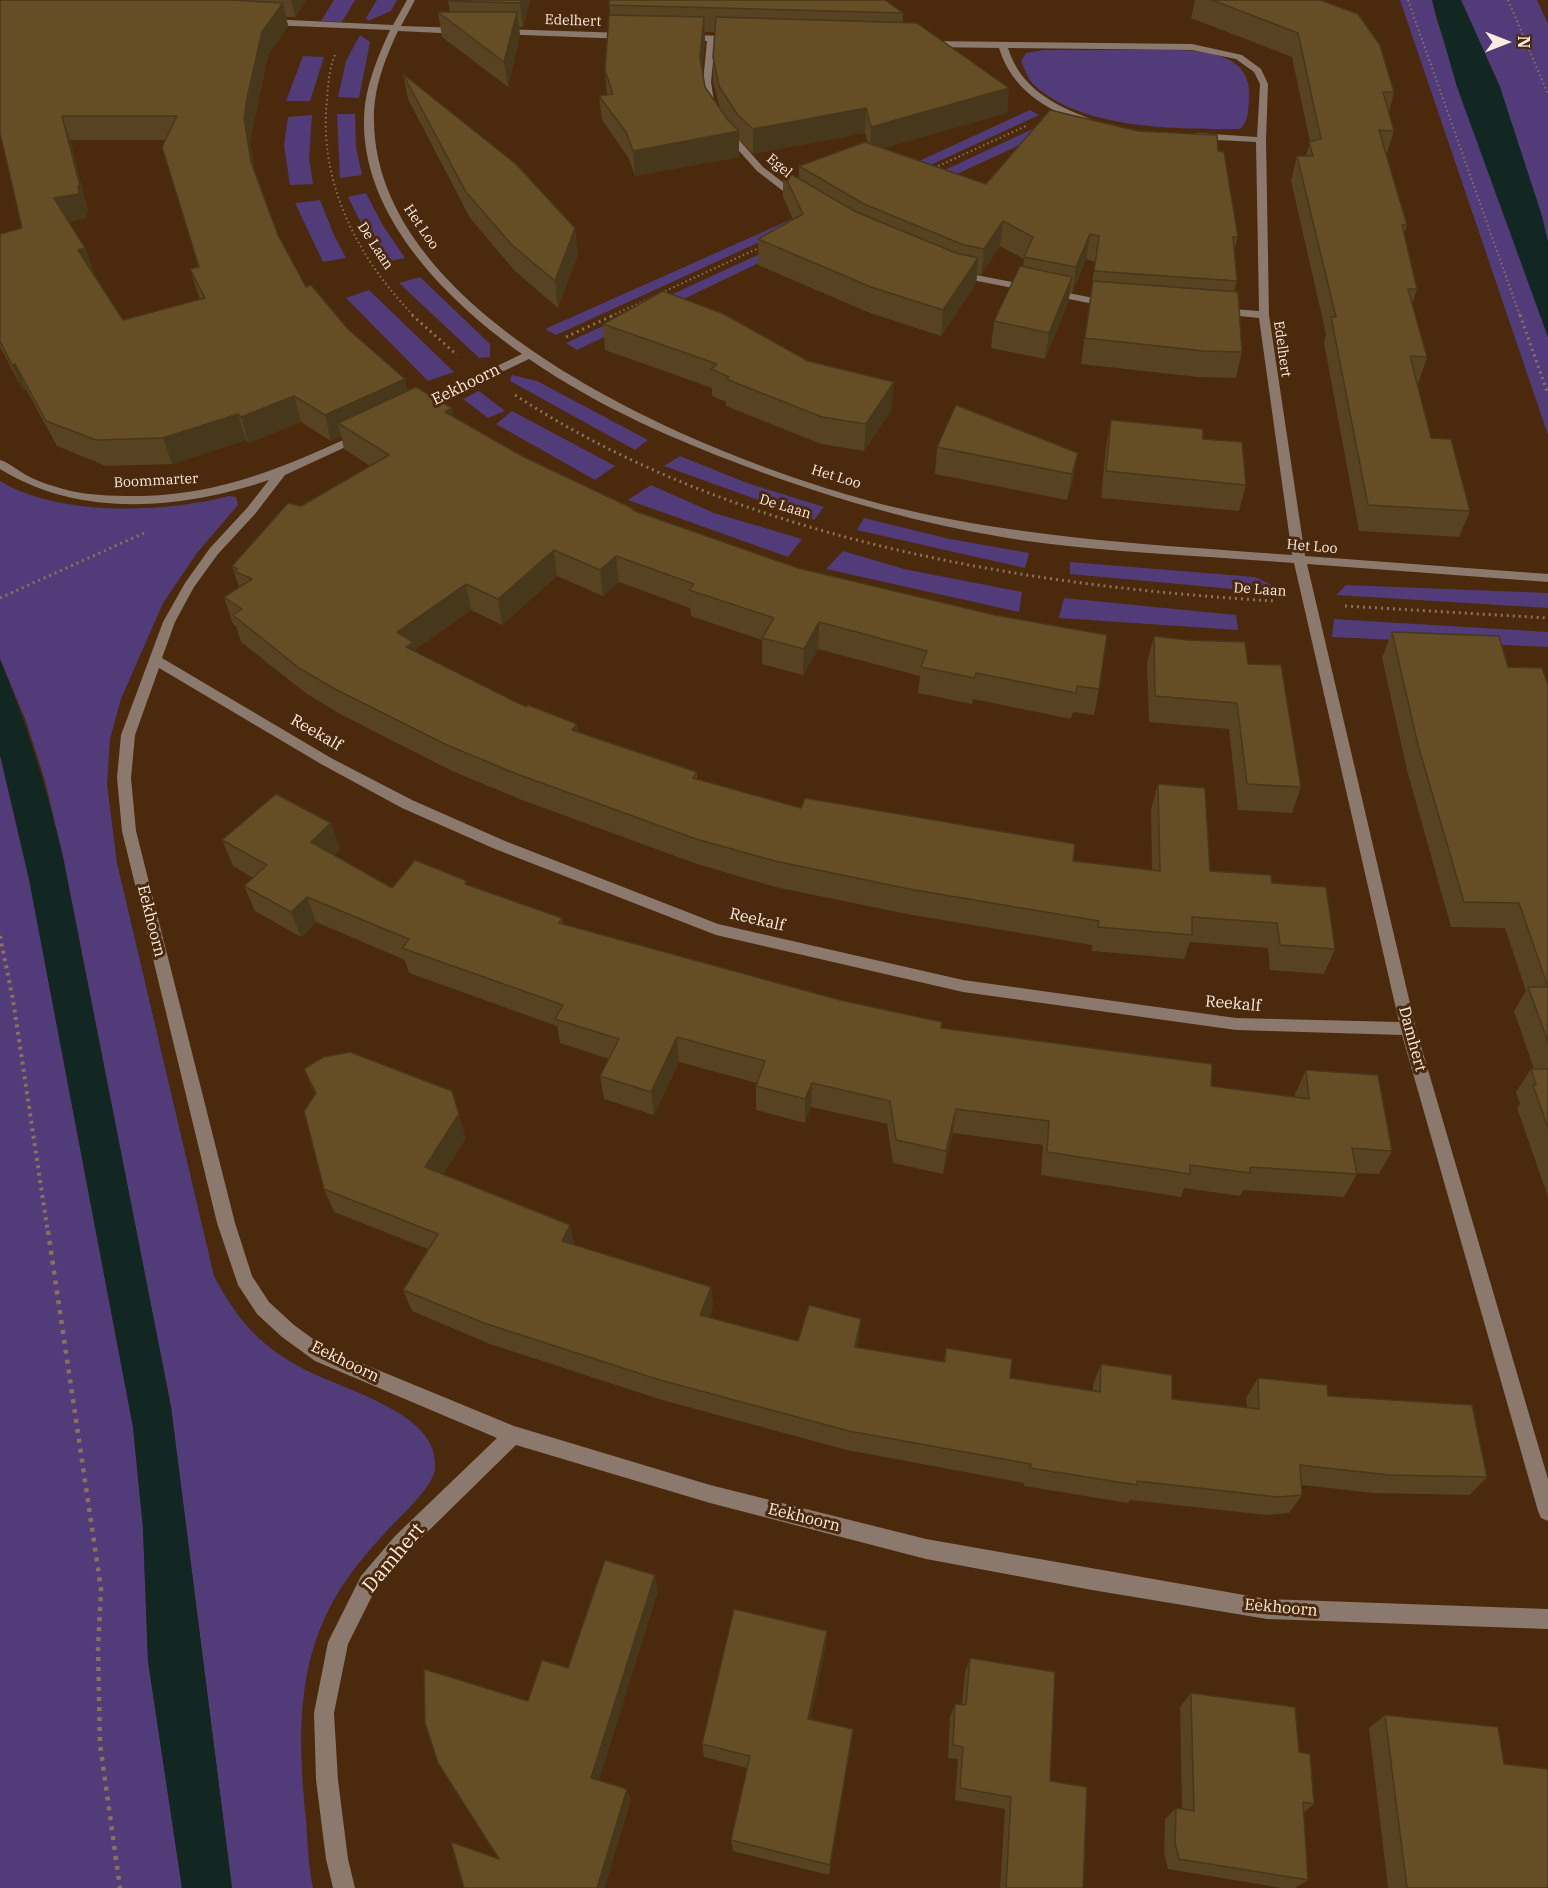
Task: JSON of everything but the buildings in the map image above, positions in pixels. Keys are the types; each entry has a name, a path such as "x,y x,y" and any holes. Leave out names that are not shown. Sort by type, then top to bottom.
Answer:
{"street":[{"name":"Het Loo","path":"411,0 383,52 372,89 369,122 374,165 386,199 401,225 432,267 462,299 528,355 575,386 616,408 683,440 820,488 898,511 993,531 1067,542 1548,578"},
{"path":"262,21 472,31"},
{"name":"Edelhert","path":"483,32 637,37"},
{"path":"679,38 741,39"},
{"name":"Egel","path":"711,39 707,82 712,111 733,142 760,169 811,206"},
{"name":"Edelhert","path":"922,44 1192,47 1239,57 1258,71 1264,84 1261,140 1264,315 1298,561"},
{"path":"1003,45 1010,67 1025,86 1059,111 1097,123"},
{"path":"1182,135 1261,140"},
{"path":"947,270 958,275 1095,303 1118,304"},
{"path":"1208,311 1264,315"},
{"name":"Eekhoorn","path":"406,413 528,355"},
{"name":"Eekhoorn","path":"377,428 281,472 251,511 214,551 189,586 169,622 128,735 124,778 129,831 226,1223 244,1279 263,1308 288,1331 321,1355 513,1435 710,1494 927,1549 1092,1581 1268,1609 1548,1619"},
{"name":"Boommarter","path":"0,464 46,489 126,500 212,493 281,472"},
{"name":"Damhert","path":"1298,561 1311,604 1408,1029 1548,1511"},
{"name":"Reekalf","path":"154,659 326,761 408,804 500,845 716,929 963,986 1236,1024 1408,1029"},
{"name":"Damhert","path":"344,1888 337,1860 327,1780 324,1713 338,1642 368,1583 402,1543 513,1435"}],"path":[{"path":"1408,0 1548,394"},
{"path":"1509,0 1548,94"},
{"name":"De Laan","path":"352,26 332,60 323,106 326,154 330,174 352,235 400,303 435,339 541,414 612,452 723,499 852,538 965,565 1077,584 1148,592 1548,618"},
{"path":"933,168 1059,111"},
{"path":"528,355 765,245"},
{"path":"0,598 12,595 150,530"},
{"path":"0,936 13,1000 101,1589 98,1648 100,1744 120,1888"}],"shaded area":[{"path":"334,0 355,0 342,22 321,21"},
{"path":"377,0 397,0 391,11 368,21 366,18"},
{"path":"1400,0 1432,0 1437,21 1548,337 1548,435"},
{"path":"1461,0 1537,0 1548,24 1548,242 1500,87"},
{"path":"360,35 370,42 359,98 338,97 346,61"},
{"path":"1043,50 1175,50 1214,54 1226,58 1244,73 1248,84 1247,119 1240,129 1160,127 1104,119 1078,111 1054,100 1034,85 1028,77 1021,61 1026,53"},
{"path":"303,56 324,57 310,101 286,101"},
{"path":"1030,110 1039,115 835,209 828,203"},
{"path":"337,114 355,114 356,147 362,175 340,178"},
{"path":"312,115 309,158 313,184 290,185 284,145 288,117"},
{"path":"1052,120 1061,126 857,220 846,216"},
{"path":"366,193 382,224 405,258 381,263 348,197"},
{"path":"320,200 346,258 323,262 295,203"},
{"path":"801,215 810,219 556,335 545,329"},
{"path":"825,224 832,228 577,350 566,343"},
{"path":"420,277 490,344 490,357 479,358 399,283"},
{"path":"369,290 454,372 428,381 346,298"},
{"path":"512,375 537,381 648,440 635,450 510,381"},
{"path":"479,391 505,411 488,418 463,399"},
{"path":"512,411 615,466 595,480 496,424"},
{"path":"680,456 747,483 824,507 814,520 664,466"},
{"path":"0,481 24,493 81,506 143,508 174,506 229,496 236,497 238,505 197,553 163,603 121,699 110,739 107,784 117,863 214,1276 249,1329 272,1349 315,1375 374,1400 410,1421 423,1434 434,1456 435,1470 427,1486 349,1576 325,1618 314,1645 307,1674 301,1731 303,1790 313,1888 232,1888 171,1407 63,857 45,781 26,721 0,659"},
{"path":"651,485 714,513 802,539 788,557 628,500"},
{"path":"864,518 950,539 1029,553 1025,568 857,530"},
{"path":"843,551 904,569 1022,592 1019,612 826,569"},
{"path":"1070,562 1255,577 1280,589 1265,592 1070,574"},
{"path":"1346,585 1548,593 1548,608 1336,595"},
{"path":"1064,598 1236,615 1238,630 1059,618"},
{"path":"1334,619 1548,632 1548,647 1332,637"},
{"path":"0,755 29,879 133,1427 143,1528 148,1661 182,1888 0,1888"}],"water":[{"path":"1432,0 1461,0 1500,87 1542,216 1548,242 1548,337 1457,87"},
{"path":"0,659 36,757 63,857 171,1407 232,1888 182,1888 148,1661 143,1528 133,1427 29,879 0,755"}]}
